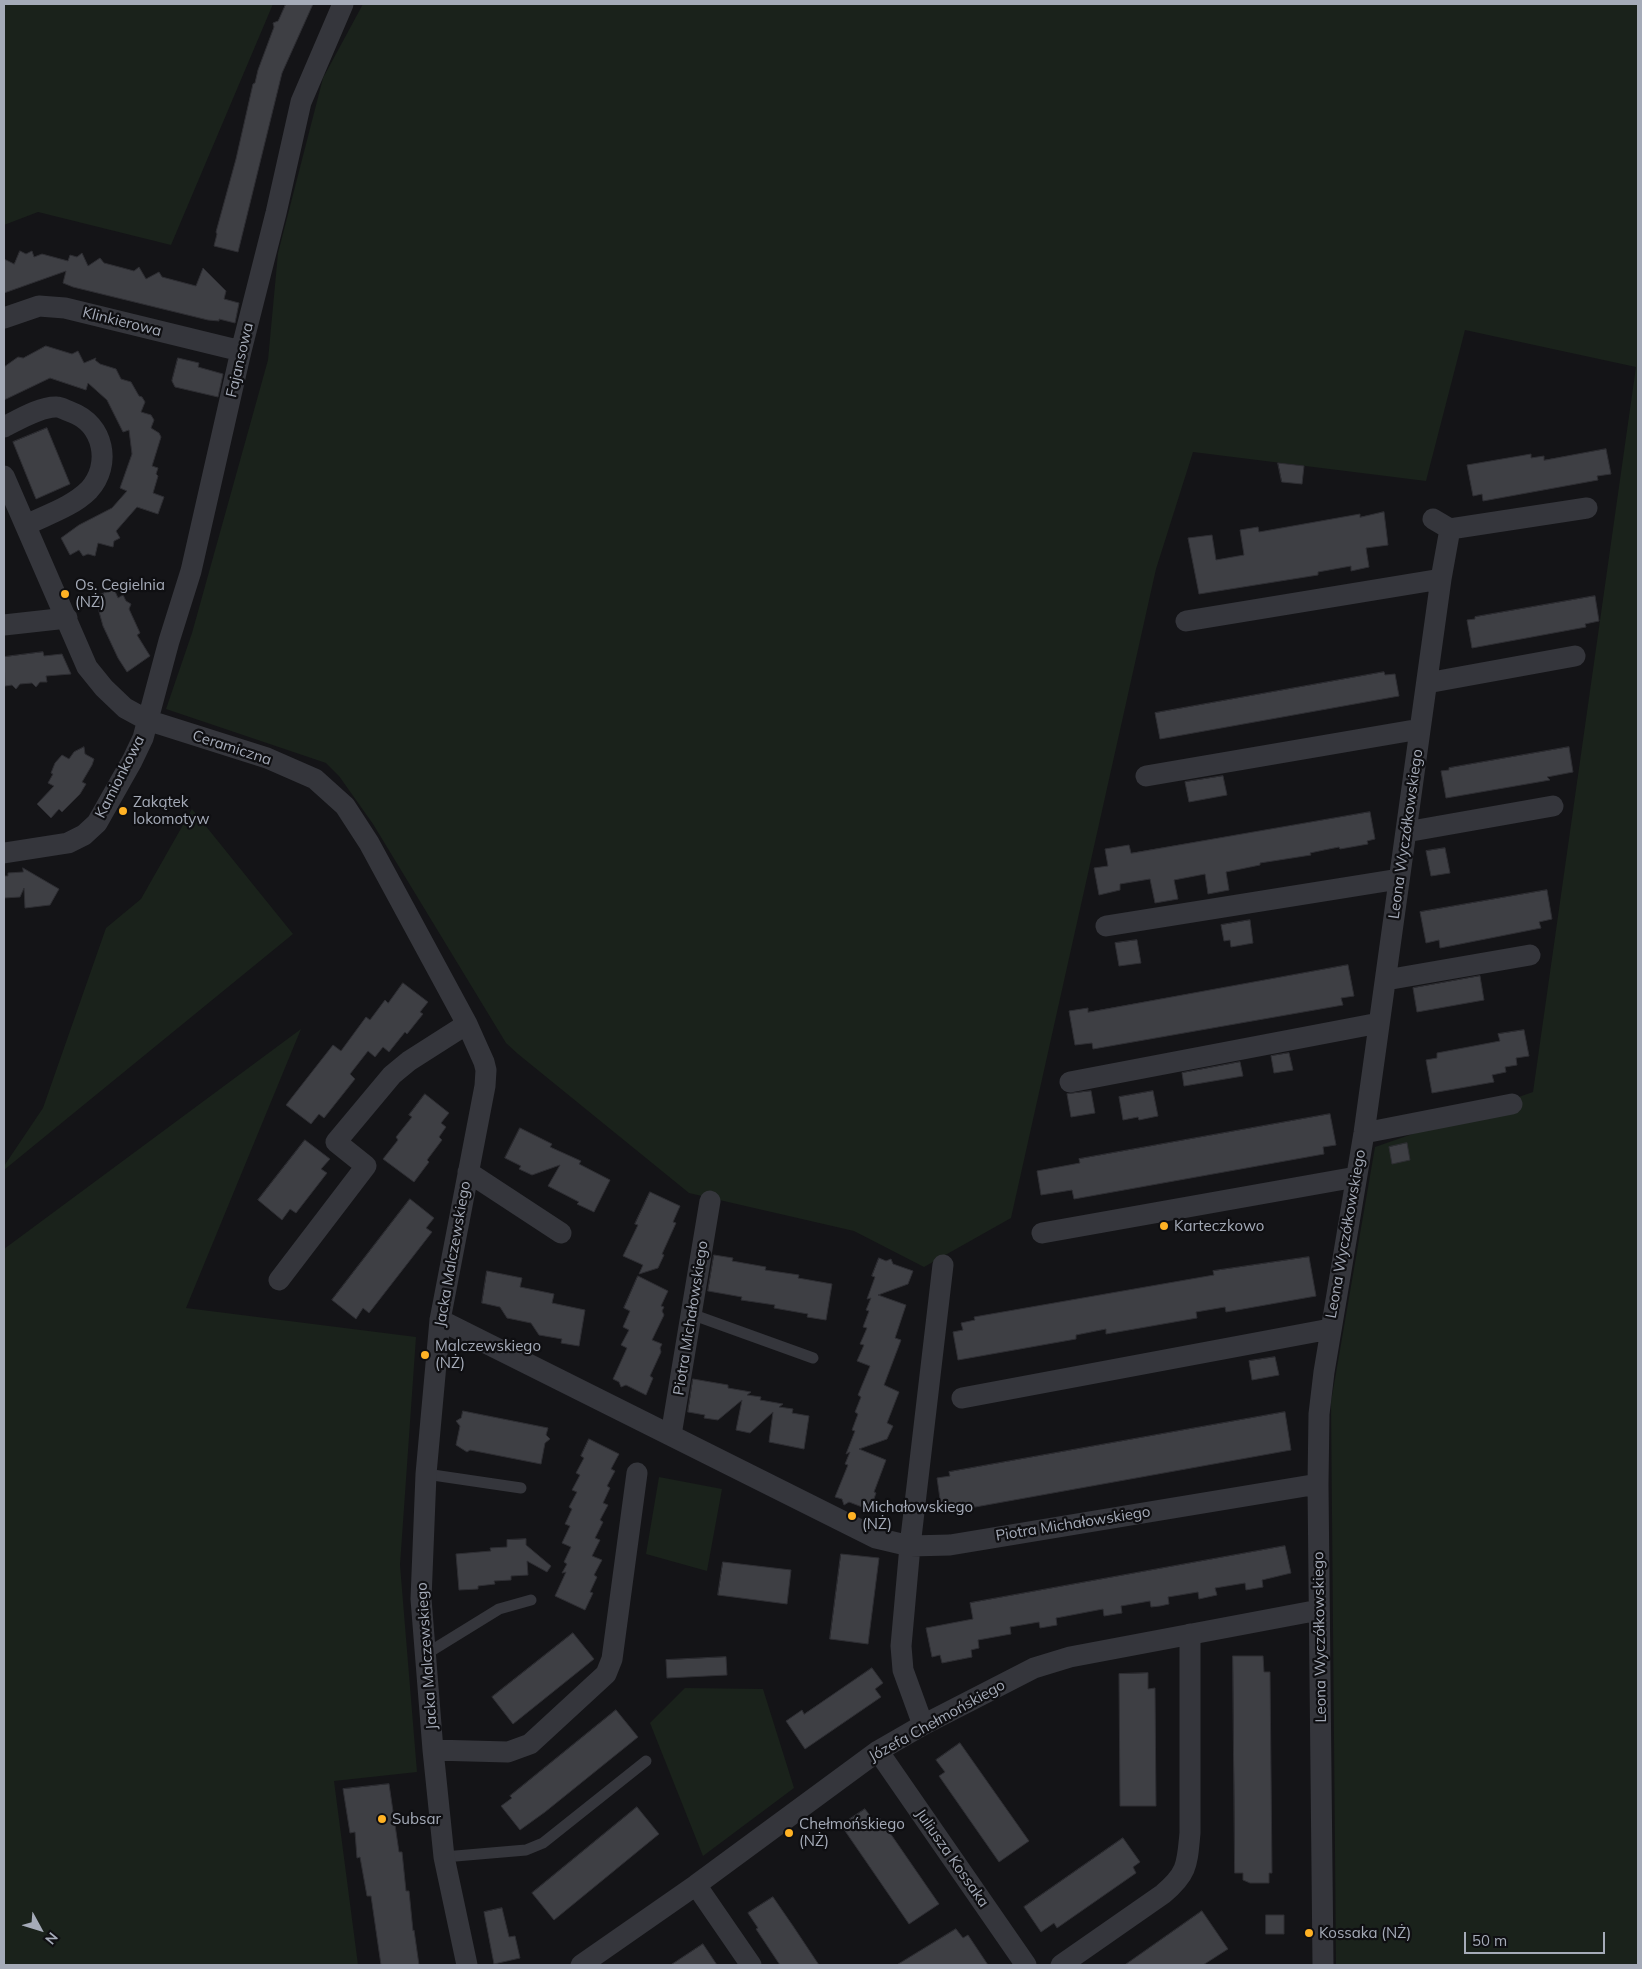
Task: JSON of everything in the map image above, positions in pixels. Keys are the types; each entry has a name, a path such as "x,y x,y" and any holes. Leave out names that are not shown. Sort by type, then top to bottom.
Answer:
{"street":[{"name":"Fajansowa","path":"147,720 192,571 241,351 276,213 301,102 343,4"},
{"name":"Klinkierowa","path":"4,318 39,306 65,308 241,351"},
{"path":"4,427 34,412 57,407 82,416 95,430 100,440 102,462 100,471 88,491 75,502 26,525"},
{"name":"Ceramiczna","path":"4,477 87,667 104,688 126,708 147,720 267,758 315,779 345,806 369,843 467,1024"},
{"name":"Leona Wyczółkowskiego","path":"1323,1965 1318,1484 1319,1414 1330,1329 1364,1133 1442,580 1442,524 1587,508"},
{"path":"1186,621 1442,580"},
{"path":"4,624 67,618"},
{"path":"1427,683 1575,656"},
{"name":"Kamionkowa","path":"4,853 68,843 84,835 97,823 132,761 143,738 147,720"},
{"path":"1146,776 1420,729"},
{"path":"1406,832 1554,806"},
{"path":"1106,926 1399,879"},
{"path":"1386,980 1530,955"},
{"path":"1070,1082 1379,1023"},
{"path":"279,1280 366,1166 336,1142 392,1075 409,1061 467,1024"},
{"name":"Jacka Malczewskiego","path":"467,1024 481,1053 486,1070 485,1086 440,1320 426,1474 420,1599 426,1654 432,1750 444,1857 467,1965"},
{"path":"1364,1133 1512,1104"},
{"path":"468,1172 562,1233"},
{"path":"1042,1233 1356,1177"},
{"name":"Piotra Michałowskiego","path":"671,1435 710,1201"},
{"path":"924,1725 903,1670 901,1646 910,1546 943,1265"},
{"name":"Piotra Michałowskiego","path":"440,1320 876,1538 910,1546 950,1545 1318,1484"},
{"path":"962,1398 1330,1329"},
{"path":"432,1750 508,1752 530,1744 606,1674 612,1660 637,1473"},
{"name":"Józefa Chełmońskiego","path":"581,1965 696,1885 878,1751 1034,1668 1070,1657 1320,1610"},
{"path":"1061,1965 1163,1894 1175,1884 1184,1872 1188,1859 1190,1833 1190,1634"},
{"name":"Juliusza Kossaka","path":"878,1751 1026,1965"},
{"path":"696,1885 751,1965"}],"lane":[{"path":"691,1314 813,1358"},
{"path":"426,1474 522,1488"},
{"path":"426,1654 499,1609 531,1600"},
{"path":"444,1857 526,1850 542,1842 646,1761"}],"shaded area":[{"path":"4,4 273,4 171,245 38,212 4,225"},
{"path":"363,4 1638,4 1638,1965 1336,1965 1331,1402 1375,1147 1533,1092 1636,367 1465,330 1426,481 1193,452 1156,569 1011,1218 924,1267 854,1231 689,1193 506,1043 373,824 339,776 326,763 166,709 192,633 268,360 278,253 323,78"},
{"path":"192,809 293,934 4,1170 4,1166 43,1108 106,928 141,899"},
{"path":"301,1029 186,1308 416,1337 400,1565 417,1772 334,1781 358,1965 4,1965 4,1249"},
{"path":"659,1477 722,1489 707,1571 646,1554"},
{"path":"685,1688 763,1689 794,1788 703,1856 650,1723"}],"building":[{"path":"286,4 313,4 282,73 238,252 214,246 216,232 236,159 253,84 255,83 274,27 273,23 278,21"},
{"path":"20,251 26,254 32,251 34,257 42,254 68,261 70,255 77,257 82,253 88,266 100,258 104,263 134,271 139,267 146,279 159,272 162,277 196,286 203,268 226,291 224,299 239,303 235,323 219,319 219,321 208,320 73,287 63,283 66,271 4,293 4,259 14,264"},
{"path":"46,346 72,354 78,351 84,363 96,358 95,360 100,364 116,369 121,379 131,382 139,396 142,397 145,402 141,412 151,415 154,420 151,428 159,433 161,437 152,466 158,468 156,474 158,476 153,493 164,497 158,514 137,507 116,531 120,538 114,541 113,547 98,543 95,556 88,554 83,556 79,550 70,555 61,538 79,525 112,508 127,491 120,488 132,454 129,430 123,432 107,400 88,383 86,390 50,378 4,400 4,367 18,357 23,358"},
{"path":"178,358 199,363 198,367 223,374 218,397 175,387 172,381"},
{"path":"47,428 70,484 36,499 13,442"},
{"path":"1606,449 1611,474 1597,476 1598,480 1483,501 1482,494 1473,496 1467,465 1531,454 1531,458 1544,456 1544,460"},
{"path":"1278,463 1304,466 1302,484 1282,482"},
{"path":"1384,512 1388,545 1366,548 1369,567 1351,571 1351,566 1318,572 1318,575 1199,594 1188,538 1212,535 1216,560 1244,555 1240,530 1258,527 1259,532 1360,514 1360,517"},
{"path":"114,589 118,598 123,595 126,601 131,604 129,609 140,633 137,635 150,656 127,672 118,658 103,626 95,597"},
{"path":"1595,596 1599,621 1585,624 1586,627 1472,648 1467,620"},
{"path":"43,652 44,656 62,654 71,674 46,676 47,682 40,682 36,687 32,683 20,684 16,689 12,685 5,686 4,657"},
{"path":"1384,672 1385,675 1395,674 1399,696 1160,739 1155,713"},
{"path":"84,747 85,754 94,759 82,782 86,784 80,794 62,812 59,809 51,818 37,804 54,786 48,783 53,774 51,773 55,763 62,755 69,759 74,752"},
{"path":"1569,747 1573,772 1547,777 1550,780 1446,798 1441,771"},
{"path":"1223,776 1227,795 1189,802 1185,782"},
{"path":"1370,812 1375,839 1367,841 1368,844 1340,849 1339,847 1310,853 1311,855 1260,863 1260,865 1226,872 1229,890 1208,894 1205,874 1174,880 1178,899 1155,903 1150,879 1120,884 1120,890 1099,895 1094,868 1108,866 1105,849 1129,845 1131,853"},
{"path":"1445,848 1450,873 1431,876 1426,851"},
{"path":"23,868 59,889 50,905 25,908 24,888 20,897 4,898 4,876 8,876 8,873 23,872"},
{"path":"1547,890 1552,919 1539,922 1541,928 1440,948 1439,940 1426,943 1420,912"},
{"path":"1250,920 1253,943 1231,947 1230,940 1224,941 1221,925"},
{"path":"1137,940 1141,963 1119,966 1115,943"},
{"path":"1348,965 1354,996 1341,998 1343,1005 1093,1049 1092,1043 1075,1045 1069,1011 1088,1008 1088,1012"},
{"path":"1480,976 1484,1000 1417,1012 1413,988"},
{"path":"403,983 428,1002 420,1012 423,1014 407,1034 405,1032 389,1052 383,1047 375,1057 368,1051 350,1074 355,1079 324,1118 319,1114 311,1124 286,1105 333,1045 341,1051 366,1017 370,1020 385,1000 388,1003"},
{"path":"1524,1030 1529,1056 1516,1058 1517,1065 1505,1067 1506,1072 1492,1075 1494,1082 1432,1093 1426,1060 1437,1058 1437,1053 1500,1041 1498,1034"},
{"path":"1289,1053 1293,1070 1274,1073 1271,1056"},
{"path":"1240,1062 1243,1076 1184,1086 1182,1073"},
{"path":"1091,1091 1095,1113 1071,1117 1067,1094"},
{"path":"1153,1091 1158,1116 1139,1120 1138,1117 1123,1120 1119,1097"},
{"path":"425,1094 449,1113 441,1123 446,1127 439,1137 442,1140 414,1182 383,1159 398,1140 396,1137 412,1117 409,1115"},
{"path":"1330,1114 1336,1145 1323,1147 1324,1154 1074,1199 1072,1190 1041,1195 1037,1171 1080,1163 1079,1159"},
{"path":"520,1128 552,1144 550,1147 581,1161 579,1164 610,1180 594,1212 548,1186 560,1165 532,1175 519,1169 521,1166 505,1158"},
{"path":"305,1140 330,1159 321,1169 327,1173 296,1213 290,1209 282,1220 258,1200"},
{"path":"1407,1143 1410,1160 1392,1164 1389,1147"},
{"path":"650,1192 680,1206 673,1222 676,1223 658,1268 639,1274 643,1265 623,1256 638,1225 635,1224"},
{"path":"410,1199 434,1218 426,1228 432,1232 369,1313 363,1308 356,1319 332,1300"},
{"path":"714,1255 733,1258 732,1261 766,1267 765,1270 799,1275 798,1278 832,1284 826,1320 807,1317 808,1314 774,1308 775,1305 741,1300 742,1297 708,1291"},
{"path":"1309,1257 1316,1296 1226,1312 1225,1307 1196,1312 1197,1318 1106,1334 1106,1329 1076,1335 1076,1339 958,1360 953,1332 963,1330 961,1323 975,1320 974,1317 1214,1275 1213,1271"},
{"path":"879,1258 886,1261 891,1259 893,1264 913,1271 908,1284 878,1295 906,1305 895,1338 901,1340 884,1385 899,1392 887,1423 893,1426 887,1439 859,1449 886,1460 874,1492 876,1493 870,1510 849,1502 844,1505 842,1499 835,1497 848,1465 845,1464 850,1452 846,1454 855,1431 852,1430 858,1414 855,1412 861,1397 858,1395 870,1366 857,1361 864,1345 860,1344 867,1328 863,1327 869,1311 866,1310 871,1298 867,1299 875,1277 872,1276"},
{"path":"487,1271 522,1278 520,1287 554,1294 552,1303 585,1310 579,1346 561,1343 562,1339 539,1335 531,1323 507,1318 500,1307 482,1303"},
{"path":"638,1276 668,1291 661,1306 664,1307 662,1311 664,1315 652,1340 662,1344 661,1352 650,1376 653,1378 646,1395 626,1385 621,1387 619,1382 613,1379 627,1348 621,1345 629,1330 623,1327 630,1311 624,1308"},
{"path":"1275,1357 1279,1375 1252,1380 1249,1361"},
{"path":"693,1379 728,1385 728,1388 751,1392 747,1395 761,1397 760,1400 783,1404 779,1407 793,1409 792,1413 809,1416 804,1449 769,1442 773,1412 750,1433 736,1430 742,1400 718,1420 704,1418 705,1415 688,1412"},
{"path":"463,1411 548,1428 546,1435 550,1439 545,1443 541,1464 470,1450 467,1452 456,1445 460,1426 456,1421 461,1418"},
{"path":"1285,1412 1291,1450 942,1513 937,1478 950,1476 949,1472"},
{"path":"589,1439 619,1454 611,1469 615,1471 607,1486 610,1488 603,1503 608,1505 600,1520 603,1522 595,1538 600,1540 592,1556 602,1560 594,1575 597,1577 590,1592 593,1593 585,1610 555,1596 566,1572 562,1573 567,1564 564,1562 571,1547 562,1543 570,1526 565,1524 572,1509 569,1507 577,1492 572,1490 580,1475 576,1473 584,1458 581,1456"},
{"path":"526,1539 526,1545 551,1566 547,1572 527,1561 528,1575 511,1576 511,1580 494,1581 495,1584 478,1586 478,1589 459,1590 456,1554 491,1551 490,1548 507,1547 507,1540"},
{"path":"1285,1546 1291,1573 1262,1580 1263,1587 1246,1590 1245,1583 1215,1588 1217,1595 1199,1599 1198,1592 1168,1597 1169,1604 1160,1606 1151,1607 1150,1601 1121,1606 1122,1613 1104,1616 1103,1609 1056,1618 1057,1625 1040,1628 1039,1622 1010,1627 1011,1634 978,1640 979,1648 971,1650 972,1657 942,1663 940,1655 932,1657 926,1628 973,1619 970,1603"},
{"path":"841,1554 879,1558 868,1644 830,1639"},
{"path":"723,1562 791,1570 787,1604 718,1595"},
{"path":"573,1633 594,1659 513,1724 492,1697"},
{"path":"1233,1656 1263,1656 1264,1672 1270,1672 1272,1873 1269,1873 1269,1883 1250,1883 1243,1880 1243,1873 1235,1873"},
{"path":"726,1657 727,1675 667,1678 666,1660"},
{"path":"872,1668 883,1683 875,1689 881,1697 805,1749 786,1721 802,1710 804,1714"},
{"path":"1148,1673 1148,1689 1155,1688 1156,1806 1120,1806 1119,1674"},
{"path":"616,1710 638,1737 520,1830 501,1806 512,1798 510,1796"},
{"path":"960,1743 1029,1841 999,1862 939,1776 945,1772 936,1760"},
{"path":"389,1784 399,1852 402,1852 406,1891 409,1891 419,1965 381,1965 371,1896 367,1896 360,1857 357,1858 355,1832 350,1833 343,1789"},
{"path":"637,1807 659,1834 554,1920 532,1893"},
{"path":"865,1809 874,1821 879,1817 939,1904 909,1924 841,1825"},
{"path":"1123,1838 1140,1862 1133,1867 1136,1873 1057,1928 1054,1923 1041,1932 1024,1907"},
{"path":"773,1897 819,1965 780,1965 756,1929 758,1928 748,1913"},
{"path":"502,1908 509,1937 515,1936 520,1958 494,1964 484,1912"},
{"path":"1202,1911 1228,1949 1203,1965 1125,1965"},
{"path":"1266,1915 1284,1915 1284,1934 1266,1934"},
{"path":"956,1929 963,1938 968,1935 988,1965 897,1965"},
{"path":"703,1944 717,1965 671,1965"}],"place":[{"name":"Os. Cegielnia (NŻ)","path":"65,594"},
{"name":"Zakątek lokomotyw","path":"123,811"},
{"name":"Karteczkowo","path":"1164,1226"},
{"name":"Malczewskiego (NŻ)","path":"425,1355"},
{"name":"Michałowskiego (NŻ)","path":"852,1516"},
{"name":"Subsar","path":"382,1819"},
{"name":"Chełmońskiego (NŻ)","path":"789,1833"},
{"name":"Kossaka (NŻ)","path":"1309,1933"}]}
